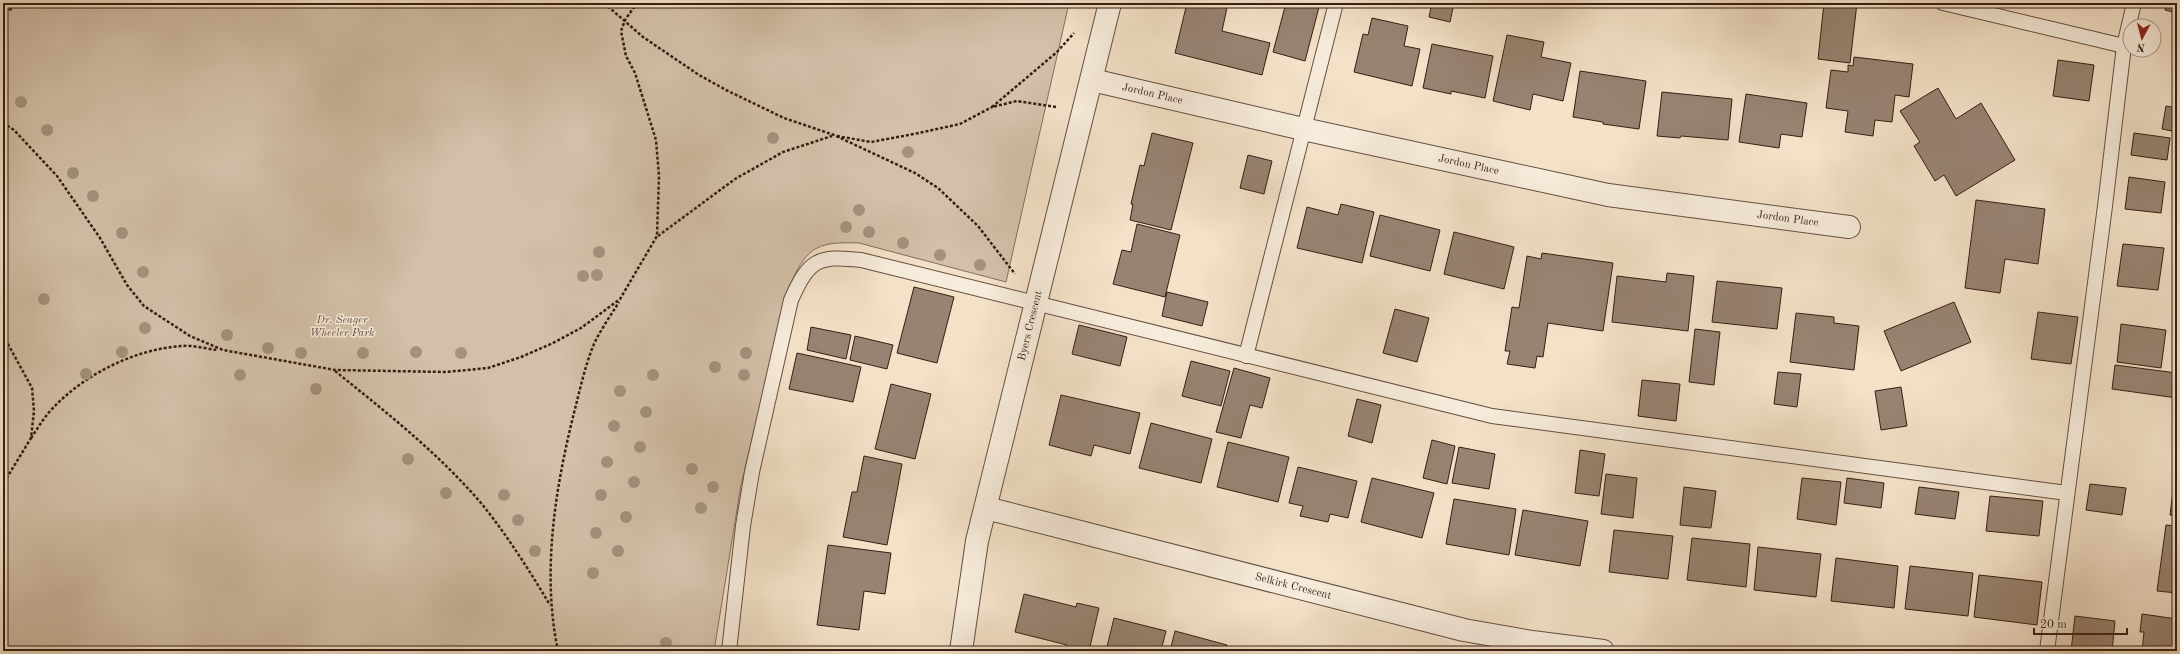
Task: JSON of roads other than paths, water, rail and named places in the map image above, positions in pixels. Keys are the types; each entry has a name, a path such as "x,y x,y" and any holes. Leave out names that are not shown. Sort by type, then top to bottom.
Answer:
{"street":[{"name":"Byers Crescent","path":"961,651 975,553 1036,302 1103,37 1110,3"},
{"name":"Jordon Place","path":"1092,80 1303,129 1608,195 1849,227"},
{"name":"Selkirk Crescent","path":"986,508 1464,630 1532,642 1603,651"}],"lane":[{"path":"1246,356 1336,3"},
{"path":"1943,3 2122,46"},
{"path":"2131,18 2134,3"},
{"path":"2047,651 2105,206 2123,58"},
{"path":"729,651 743,526 752,472 791,300 801,278 814,263 835,257 861,260 1009,297 1036,302 1246,356 1492,416 2067,493"}],"park label":[{"name":"Dr. Seager Wheeler Park","path":"342,326"}]}
